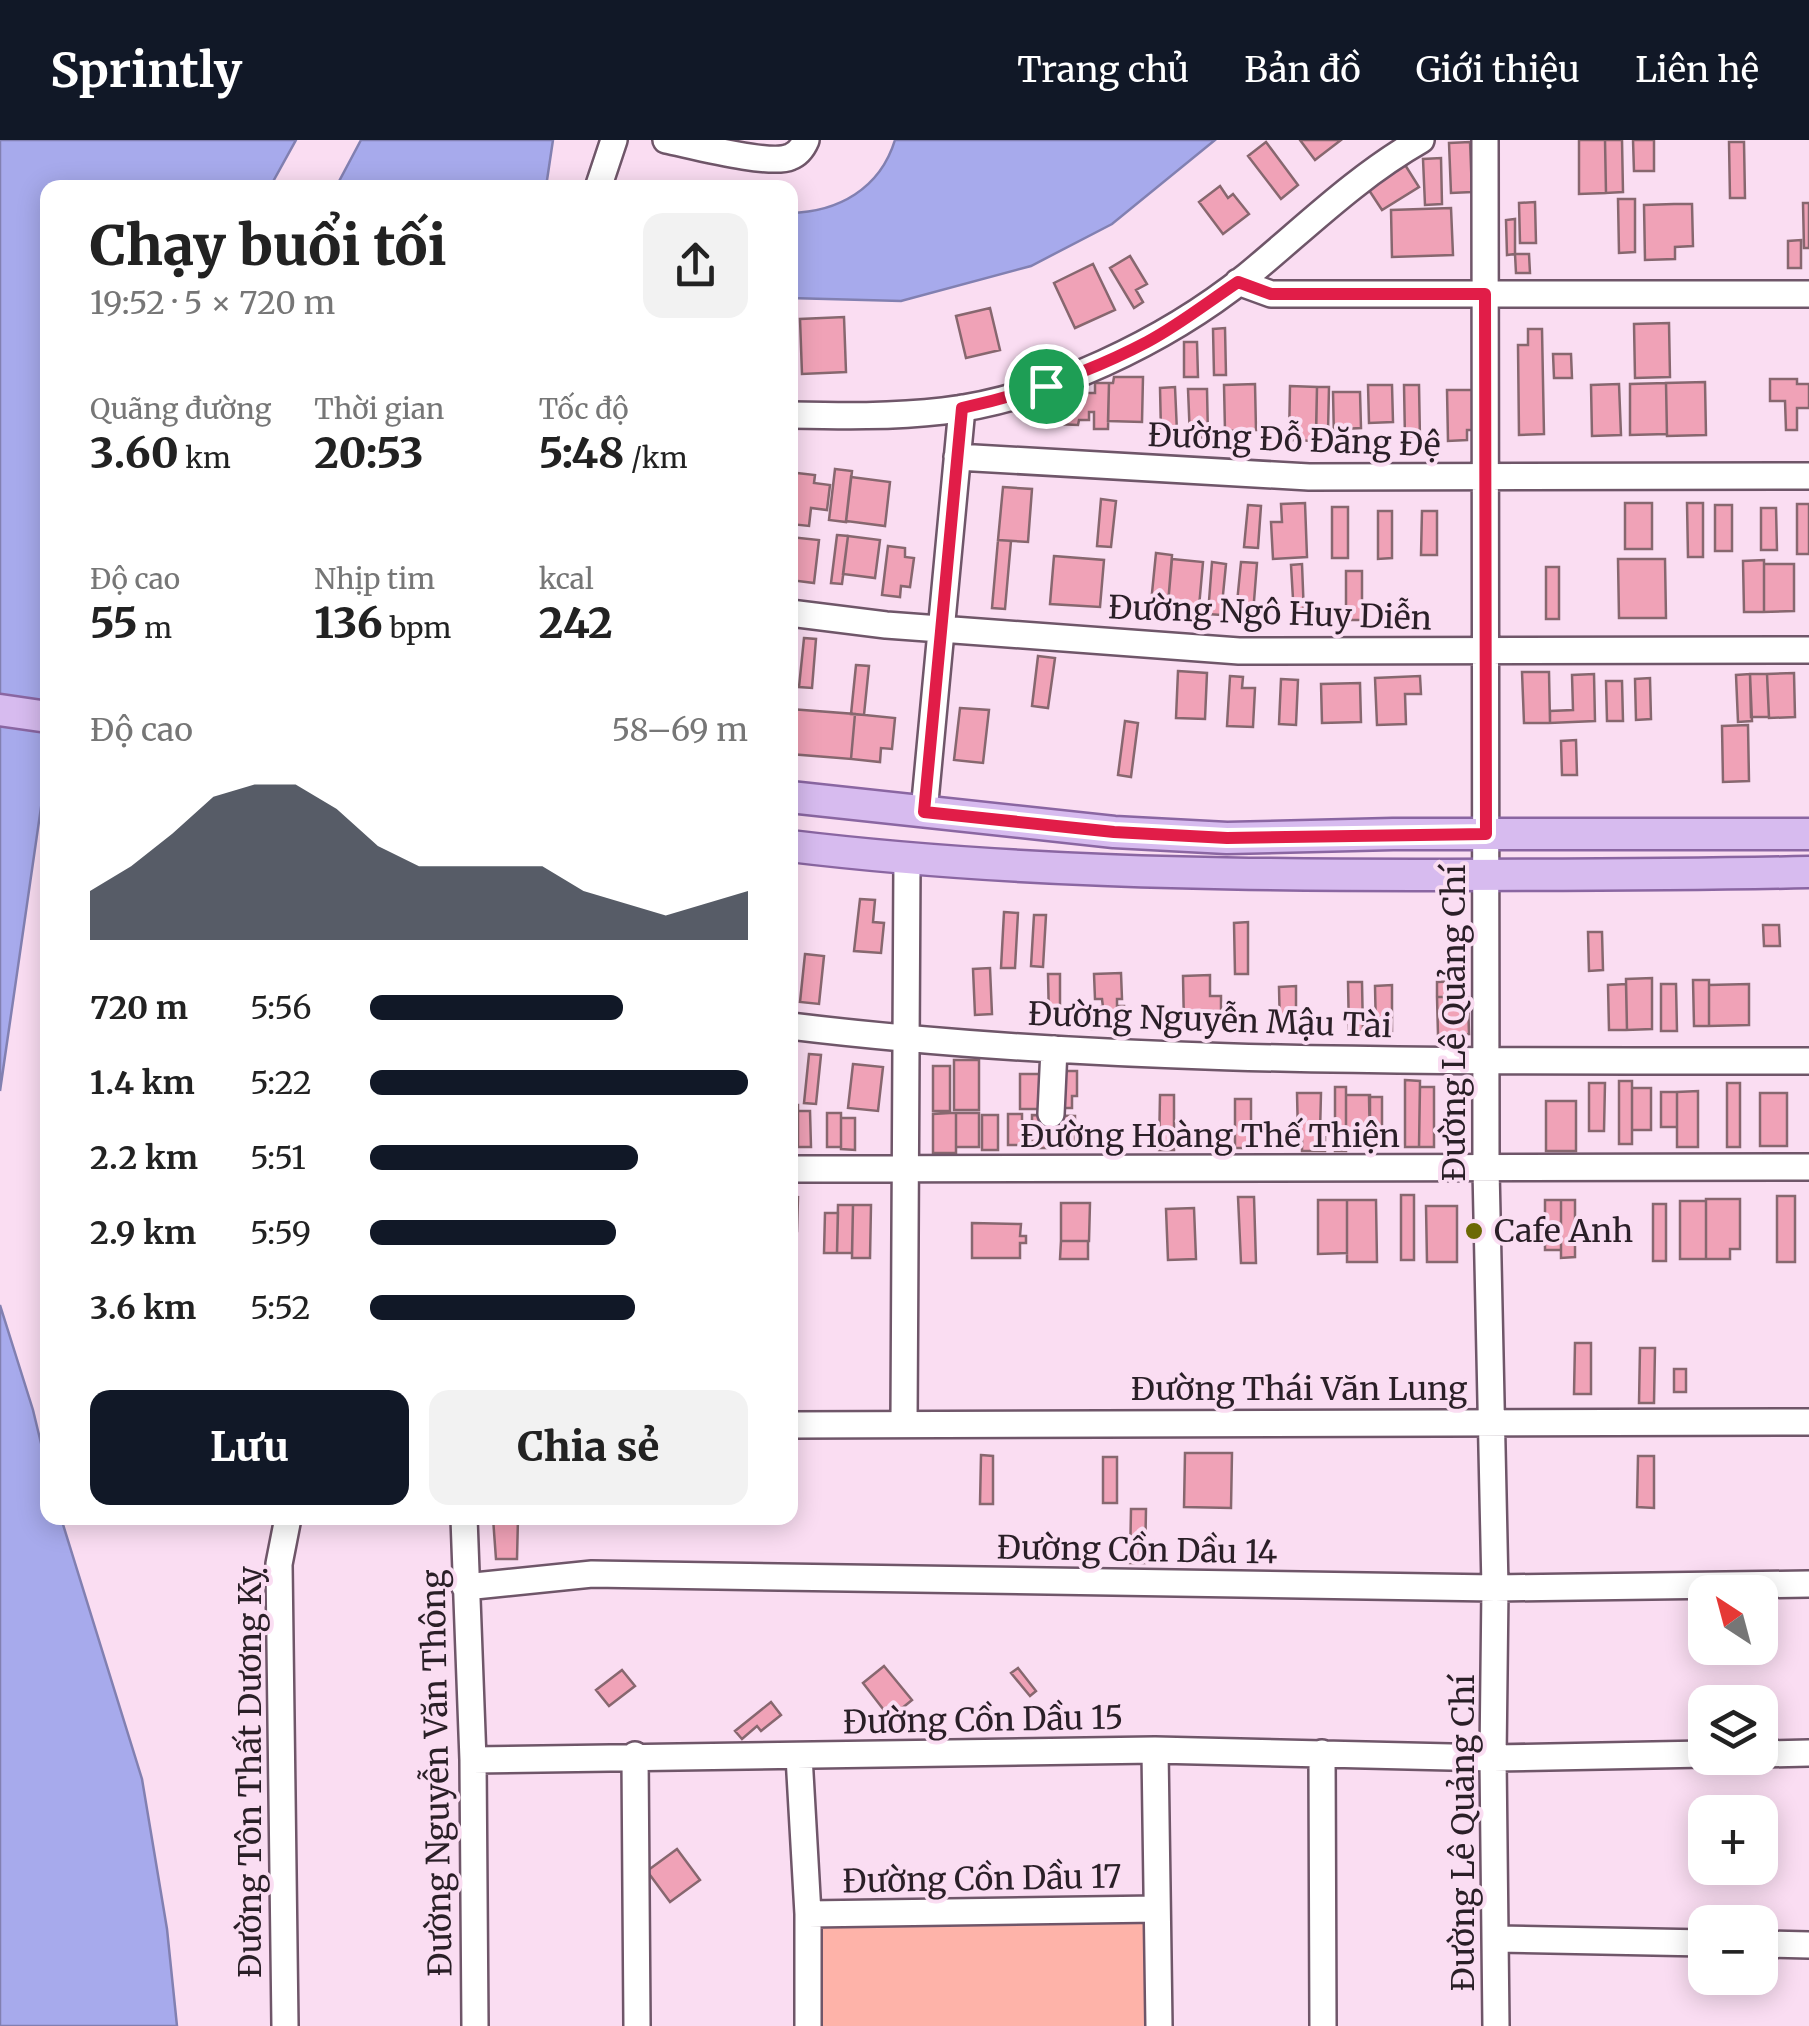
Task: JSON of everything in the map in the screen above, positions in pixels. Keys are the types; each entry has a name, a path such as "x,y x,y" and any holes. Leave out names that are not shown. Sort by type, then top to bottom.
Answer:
{"main road":[{"path":"0,710 40,716"},
{"path":"0,725 40,731"},
{"path":"798,798 1114,832 1227,838 1809,834"},
{"path":"798,847 907,860 1239,874 1809,872"}],"street":[{"path":"601,180 616,140"},
{"path":"614,180 616,140"},
{"path":"666,140 767,159 789,158 804,147 806,140"},
{"path":"798,415 904,414 962,408 1046,386 1100,364 1150,340 1238,282 1345,192 1421,140"},
{"name":"Đường Lê Quảng Chí","path":"1485,140 1486,1169 1495,1588 1496,2026"},
{"path":"1238,282 1271,294 1809,294"},
{"path":"924,812 962,408"},
{"name":"Đường Đỗ Đăng Đệ","path":"957,457 1309,477 1809,476"},
{"name":"Đường Ngô Huy Diễn","path":"798,613 942,629 1239,651 1809,650"},
{"path":"904,1424 907,860"},
{"name":"Đường Nguyễn Mậu Tài","path":"798,1027 906,1040 1143,1054 1809,1061"},
{"path":"1051,1114 1054,1050"},
{"name":"Đường Hoàng Thế Thiện","path":"798,1169 1809,1166"},
{"name":"Đường Thái Văn Lung","path":"798,1425 1809,1422"},
{"name":"Đường Tôn Thất Dương Kỵ","path":"284,2026 279,1564 287,1525"},
{"name":"Đường Nguyễn Văn Thông","path":"464,1525 473,1760 475,2026"},
{"name":"Đường Cồn Dầu 14","path":"464,1588 592,1574 1495,1588 1809,1584"},
{"path":"1155,1750 1160,2026"},
{"name":"Đường Cồn Dầu 15","path":"473,1760 1155,1750 1493,1758 1688,1754"},
{"path":"1778,1754 1809,1753"},
{"path":"1322,1754 1323,2026"},
{"path":"635,1755 636,2026"},
{"path":"799,1756 808,1914 808,2026"},
{"name":"Đường Cồn Dầu 17","path":"808,1914 1158,1909"},
{"path":"1497,1939 1688,1943"},
{"path":"1778,1944 1809,1945"}],"shaded area":[{"path":"1157,1909 1159,2026 808,2026 808,1914"}],"water":[{"path":"0,140 296,140 274,180 40,180 40,814 0,1091"},
{"path":"361,140 553,140 547,180 340,180"},
{"path":"895,140 1215,140 1112,224 1031,266 901,301 798,298 798,213 825,208 855,194 879,172"},
{"path":"0,1305 40,1439 40,1525 63,1525 142,1779 167,1929 177,2026 0,2026"}],"building":[{"path":"1300,140 1341,140 1315,160"},
{"path":"1579,140 1605,140 1606,193 1579,194"},
{"path":"1605,140 1622,140 1623,192 1606,193"},
{"path":"1633,140 1654,140 1654,171 1634,171"},
{"path":"1266,142 1298,185 1281,199 1248,156"},
{"path":"1470,142 1472,192 1451,193 1449,143"},
{"path":"1729,142 1744,142 1745,198 1730,198"},
{"path":"1441,158 1442,204 1425,205 1423,159"},
{"path":"1402,160 1419,187 1382,210 1365,184"},
{"path":"1220,186 1228,198 1233,194 1249,214 1223,234 1199,202"},
{"path":"1618,199 1635,199 1635,252 1619,253"},
{"path":"1535,202 1536,243 1520,243 1519,203"},
{"path":"1803,203 1809,203 1809,248 1804,248"},
{"path":"1692,204 1693,246 1675,247 1675,259 1645,260 1644,205"},
{"path":"1451,208 1453,255 1392,257 1391,210"},
{"path":"1515,219 1515,254 1507,255 1506,220"},
{"path":"1801,240 1801,268 1788,268 1788,241"},
{"path":"1515,254 1529,254 1530,273 1516,273"},
{"path":"1130,256 1147,284 1136,290 1143,302 1134,308 1110,268"},
{"path":"1093,264 1115,310 1075,328 1054,283"},
{"path":"990,308 1000,350 966,358 956,316"},
{"path":"844,317 846,372 802,374 800,319"},
{"path":"1669,323 1670,377 1635,378 1634,324"},
{"path":"1225,328 1226,375 1214,375 1213,329"},
{"path":"1528,329 1542,329 1544,434 1519,435 1518,345 1528,345"},
{"path":"1184,342 1197,342 1198,377 1184,377"},
{"path":"1553,354 1571,354 1572,378 1554,378"},
{"path":"1114,377 1143,377 1142,422 1108,421 1109,383 1113,383"},
{"path":"1770,379 1797,379 1797,384 1809,384 1809,408 1797,408 1797,430 1786,430 1785,401 1770,401"},
{"path":"1705,382 1706,435 1667,436 1666,383"},
{"path":"1095,383 1109,383 1108,429 1094,429 1094,412 1089,412 1089,420 1079,420 1078,425 1055,424 1056,400 1082,400 1082,393 1095,393"},
{"path":"1666,383 1667,434 1630,435 1630,384"},
{"path":"1255,384 1256,430 1225,431 1224,385"},
{"path":"1619,384 1621,435 1592,436 1591,385"},
{"path":"1368,385 1392,385 1393,422 1369,423"},
{"path":"1404,385 1419,385 1420,439 1405,439"},
{"path":"1290,386 1317,387 1316,441 1289,440"},
{"path":"1175,387 1177,432 1161,432 1160,388"},
{"path":"1317,387 1329,387 1328,432 1316,432"},
{"path":"1188,389 1207,389 1208,437 1190,438"},
{"path":"1447,390 1474,390 1474,430 1467,430 1467,440 1448,441"},
{"path":"1333,392 1360,392 1361,428 1343,429 1343,439 1334,439"},
{"path":"835,469 852,471 846,522 829,520"},
{"path":"798,473 815,475 814,483 830,485 827,510 811,508 809,526 798,525"},
{"path":"851,477 890,482 885,526 846,521"},
{"path":"1003,487 1032,489 1028,542 998,540"},
{"path":"1101,499 1116,501 1111,547 1097,546"},
{"path":"1305,503 1307,557 1273,559 1271,522 1282,522 1281,504"},
{"path":"1625,503 1652,503 1652,549 1625,549"},
{"path":"1687,503 1703,503 1703,557 1688,557"},
{"path":"1797,504 1809,504 1809,554 1797,554"},
{"path":"1248,505 1261,506 1258,548 1244,547"},
{"path":"1715,505 1732,505 1732,551 1715,551"},
{"path":"1332,507 1348,507 1348,558 1332,558"},
{"path":"1761,508 1776,508 1777,550 1761,550"},
{"path":"1378,511 1392,511 1392,558 1378,559"},
{"path":"1422,511 1437,511 1437,555 1421,555"},
{"path":"837,535 848,536 842,584 831,583"},
{"path":"848,536 880,540 875,578 843,574"},
{"path":"798,538 819,540 814,583 798,581"},
{"path":"998,540 1011,541 1005,609 992,608"},
{"path":"888,546 905,548 905,557 914,558 910,587 901,586 900,597 882,595"},
{"path":"1156,553 1172,555 1168,604 1151,603"},
{"path":"1054,556 1104,560 1100,607 1050,604"},
{"path":"1172,559 1203,562 1199,607 1168,604"},
{"path":"1618,559 1665,559 1666,618 1619,618"},
{"path":"1764,560 1764,612 1744,612 1743,561"},
{"path":"1212,562 1226,564 1221,615 1208,614"},
{"path":"1241,562 1257,563 1253,614 1236,613"},
{"path":"1302,564 1304,615 1294,616 1291,565"},
{"path":"1764,564 1794,564 1794,611 1764,612"},
{"path":"1546,567 1559,567 1559,619 1546,619"},
{"path":"1346,571 1362,571 1362,620 1346,620"},
{"path":"804,638 816,639 812,688 799,687"},
{"path":"1038,656 1055,658 1048,708 1032,706"},
{"path":"856,665 869,666 864,715 851,714"},
{"path":"1178,671 1207,673 1205,719 1176,718"},
{"path":"1522,672 1549,672 1550,723 1524,723"},
{"path":"1794,673 1795,717 1769,718 1767,674"},
{"path":"1594,674 1595,721 1550,723 1550,711 1573,710 1572,675"},
{"path":"1750,674 1767,674 1769,717 1751,717"},
{"path":"1750,674 1752,721 1738,722 1736,675"},
{"path":"1230,676 1243,677 1242,688 1255,688 1253,727 1227,726"},
{"path":"1420,676 1421,694 1405,694 1406,724 1377,725 1375,678"},
{"path":"1650,678 1651,719 1636,720 1635,679"},
{"path":"1281,679 1298,680 1296,725 1279,724"},
{"path":"1606,681 1622,681 1623,721 1607,721"},
{"path":"1360,683 1361,722 1322,723 1321,684"},
{"path":"960,708 989,710 983,763 954,760"},
{"path":"798,710 855,714 851,759 798,755"},
{"path":"855,714 895,718 892,749 881,748 880,762 851,759"},
{"path":"1125,721 1138,723 1131,777 1118,775"},
{"path":"1748,725 1749,781 1723,782 1722,726"},
{"path":"1576,740 1577,775 1562,775 1561,741"},
{"path":"860,899 875,900 873,922 884,923 881,953 854,951"},
{"path":"1004,912 1018,913 1015,968 1001,968"},
{"path":"1034,915 1046,915 1043,967 1031,966"},
{"path":"1248,922 1248,974 1235,974 1234,923"},
{"path":"1763,925 1779,925 1780,946 1764,946"},
{"path":"1588,932 1602,932 1603,970 1589,971"},
{"path":"805,954 824,956 819,1004 800,1002"},
{"path":"990,968 992,1014 975,1015 973,969"},
{"path":"1121,973 1122,999 1117,999 1117,1006 1124,1006 1124,1028 1092,1029 1092,1007 1103,1007 1102,999 1095,999 1094,974"},
{"path":"1048,974 1060,974 1060,1020 1049,1020"},
{"path":"1210,975 1210,996 1221,996 1221,1025 1184,1026 1183,976"},
{"path":"1652,978 1652,1029 1627,1030 1626,979"},
{"path":"1693,980 1709,980 1709,1026 1694,1026"},
{"path":"1463,981 1463,997 1437,997 1437,982"},
{"path":"1348,982 1362,982 1363,1032 1349,1032"},
{"path":"1626,984 1627,1030 1609,1030 1608,985"},
{"path":"1661,984 1676,984 1677,1031 1661,1031"},
{"path":"1749,984 1749,1025 1709,1026 1709,985"},
{"path":"1392,985 1392,1031 1376,1032 1375,986"},
{"path":"1296,986 1296,1030 1280,1030 1279,987"},
{"path":"1437,997 1468,997 1469,1034 1438,1035"},
{"path":"809,1054 821,1055 816,1104 804,1103"},
{"path":"954,1060 979,1060 979,1110 954,1110"},
{"path":"853,1064 883,1067 878,1111 848,1108"},
{"path":"933,1066 950,1066 950,1111 933,1111"},
{"path":"1060,1071 1077,1071 1077,1096 1072,1096 1072,1108 1059,1108"},
{"path":"1020,1074 1046,1074 1046,1109 1020,1109"},
{"path":"1405,1080 1420,1081 1419,1147 1405,1147"},
{"path":"1619,1081 1632,1081 1632,1144 1619,1144"},
{"path":"1589,1083 1605,1083 1604,1131 1589,1131"},
{"path":"1727,1083 1740,1083 1740,1147 1727,1147"},
{"path":"1335,1087 1346,1087 1346,1151 1335,1151"},
{"path":"1420,1087 1434,1087 1434,1147 1419,1147"},
{"path":"1632,1088 1651,1088 1651,1130 1632,1130"},
{"path":"1698,1091 1698,1147 1677,1147 1677,1092"},
{"path":"1661,1092 1677,1092 1677,1127 1661,1127"},
{"path":"1297,1093 1321,1093 1320,1133 1325,1134 1325,1151 1302,1151"},
{"path":"1760,1093 1787,1093 1787,1146 1760,1146"},
{"path":"1160,1095 1174,1095 1174,1150 1159,1150"},
{"path":"1346,1095 1370,1095 1370,1146 1346,1146"},
{"path":"1369,1097 1382,1097 1382,1146 1370,1146"},
{"path":"1235,1099 1251,1099 1251,1148 1235,1148"},
{"path":"1546,1101 1576,1101 1576,1151 1546,1151"},
{"path":"798,1111 810,1111 811,1147 798,1147"},
{"path":"827,1113 841,1113 841,1147 827,1147"},
{"path":"956,1113 956,1153 933,1153 933,1114"},
{"path":"956,1113 979,1113 979,1147 956,1147"},
{"path":"1008,1114 1022,1114 1022,1145 1008,1145"},
{"path":"982,1115 998,1115 998,1150 982,1150"},
{"path":"1032,1115 1075,1116 1075,1148 1032,1148"},
{"path":"841,1118 855,1118 855,1150 841,1149"},
{"path":"1401,1195 1414,1195 1414,1260 1401,1260"},
{"path":"1777,1196 1795,1196 1795,1262 1777,1262"},
{"path":"1238,1197 1254,1197 1256,1263 1241,1263"},
{"path":"1706,1199 1740,1199 1740,1249 1730,1249 1730,1259 1706,1259"},
{"path":"1318,1200 1347,1200 1347,1253 1318,1254"},
{"path":"1347,1200 1376,1200 1377,1262 1347,1262"},
{"path":"1545,1200 1561,1200 1561,1250 1545,1250"},
{"path":"1561,1200 1575,1200 1575,1257 1561,1258"},
{"path":"1680,1201 1706,1201 1706,1259 1680,1259"},
{"path":"1061,1203 1090,1203 1089,1241 1061,1241"},
{"path":"1653,1204 1666,1204 1666,1261 1653,1261"},
{"path":"838,1205 853,1205 852,1253 837,1253"},
{"path":"853,1205 871,1205 870,1258 852,1258"},
{"path":"1426,1206 1457,1206 1457,1262 1427,1262"},
{"path":"1194,1208 1196,1259 1168,1260 1166,1209"},
{"path":"825,1213 838,1213 837,1253 824,1253"},
{"path":"972,1223 1021,1224 1020,1236 1026,1236 1026,1243 1020,1243 1020,1258 972,1258"},
{"path":"1061,1241 1088,1241 1088,1259 1060,1259"},
{"path":"1575,1343 1591,1343 1591,1394 1574,1394"},
{"path":"1640,1348 1655,1348 1654,1403 1639,1403"},
{"path":"1674,1369 1686,1369 1686,1392 1674,1392"},
{"path":"1185,1453 1232,1453 1231,1508 1184,1507"},
{"path":"981,1455 993,1456 993,1504 980,1504"},
{"path":"1638,1456 1654,1456 1654,1508 1637,1507"},
{"path":"1103,1457 1117,1457 1117,1503 1103,1503"},
{"path":"1131,1509 1146,1509 1145,1563 1130,1563"},
{"path":"494,1525 518,1525 517,1559 496,1559"},
{"path":"884,1666 912,1700 890,1718 863,1683"},
{"path":"1018,1668 1036,1691 1030,1696 1011,1673"},
{"path":"622,1670 635,1686 609,1706 596,1690"},
{"path":"771,1702 781,1715 761,1731 757,1726 742,1739 735,1731"},
{"path":"677,1849 700,1880 670,1902 647,1871"}],"place":[{"name":"Cafe Anh","path":"1474,1231"}],"route":[{"path":"1238,282 1271,294 1485,294 1486,834 1227,838 1114,832 924,812 962,408 1046,386 1150,340 1238,282"}]}
